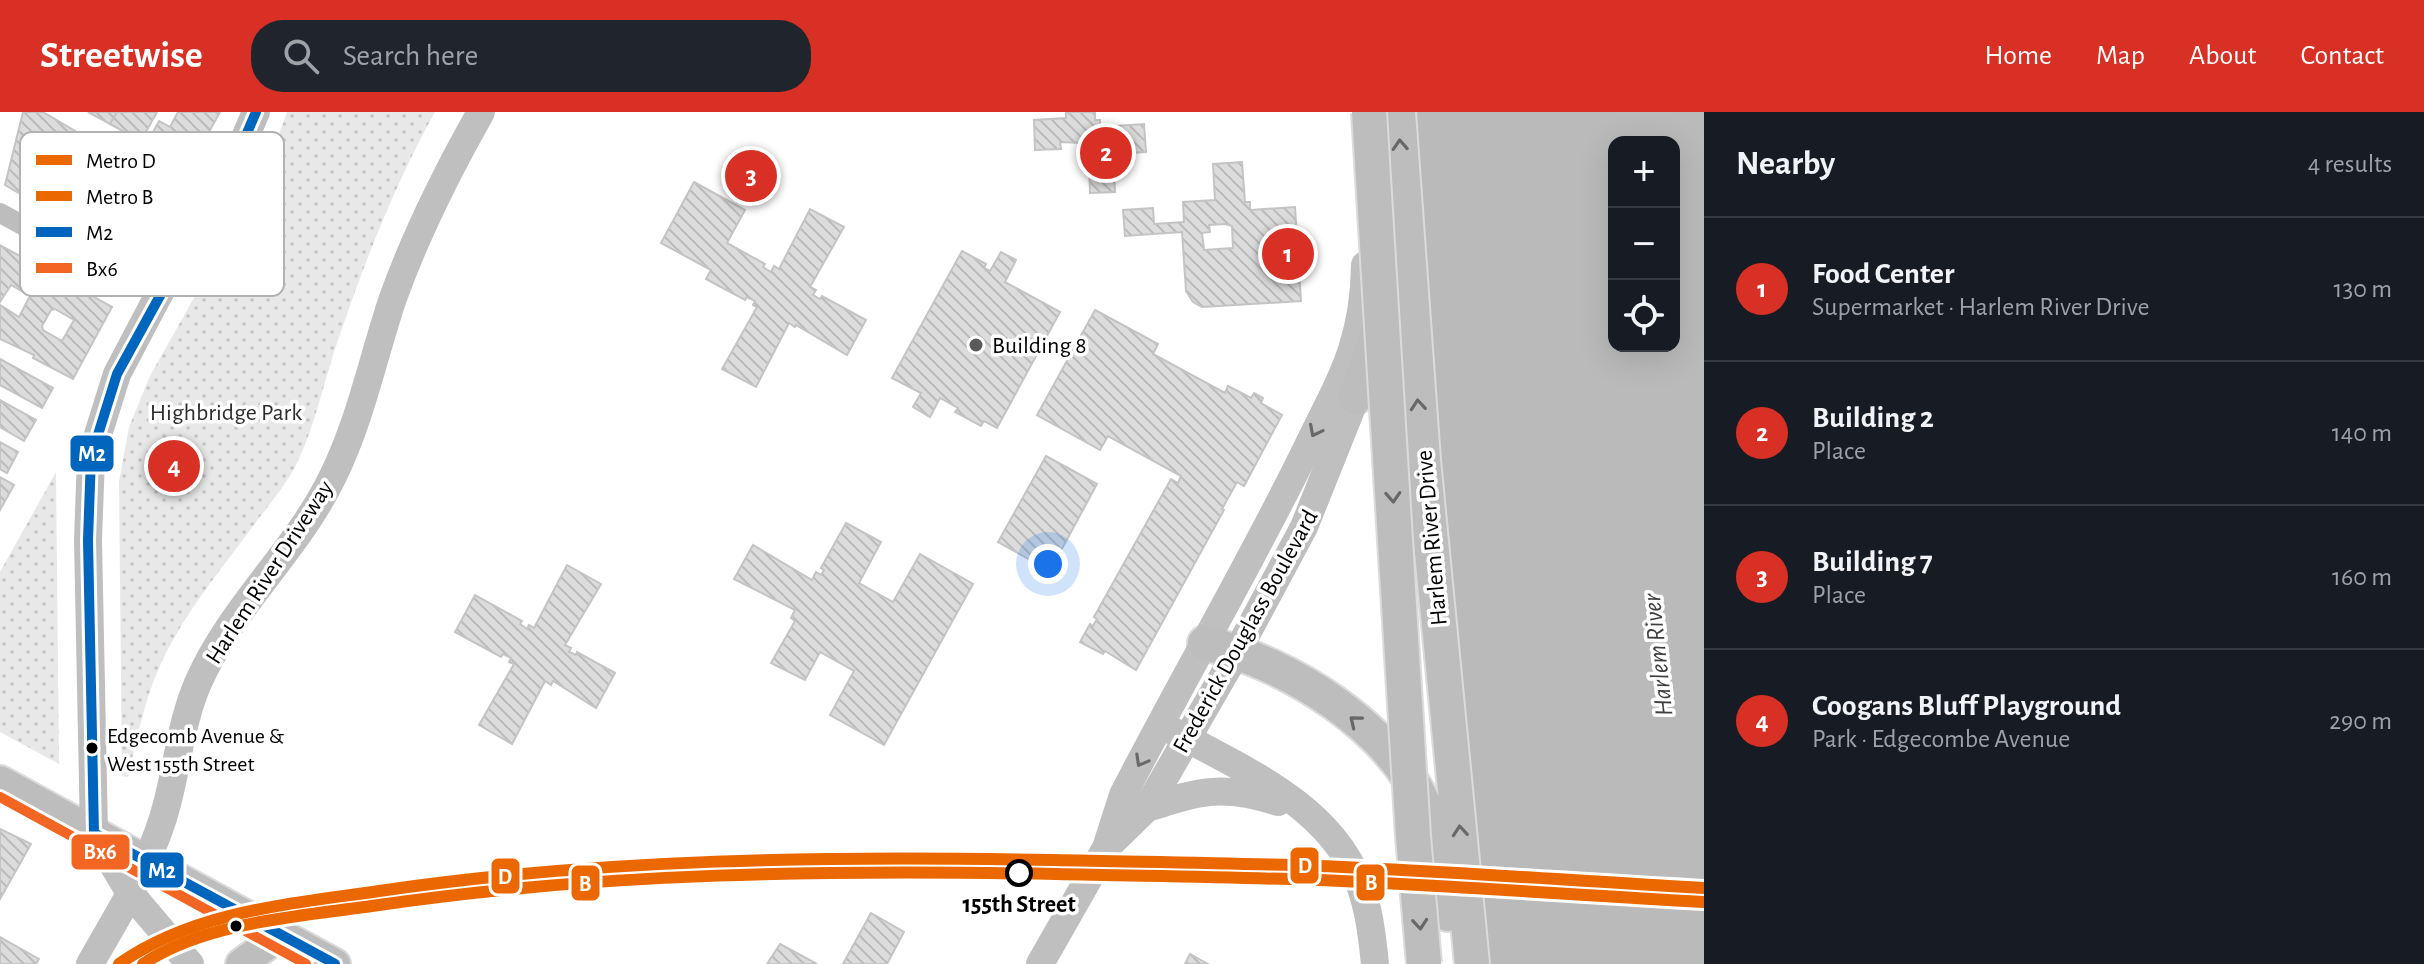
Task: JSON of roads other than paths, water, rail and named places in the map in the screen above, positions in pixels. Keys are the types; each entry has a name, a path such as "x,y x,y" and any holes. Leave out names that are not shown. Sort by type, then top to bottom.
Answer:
{"highway":[{"name":"Harlem River Drive","path":"1369,112 1412,822 1424,964"},
{"name":"Harlem River Drive","path":"1398,112 1423,460 1472,964"},
{"path":"1347,393 1373,353 1406,242"},
{"path":"1221,647 1279,670 1317,692 1360,724 1390,753 1417,792 1427,813 1437,850 1443,897 1462,964"}],"main road":[{"path":"0,781 333,961"},
{"path":"241,964 282,934"}],"street":[{"path":"247,132 256,112"},
{"name":"Harlem River Driveway","path":"90,964 147,862 167,806 181,737 197,686 225,635 309,517 332,479 351,435 405,268 437,195 481,112"},
{"path":"1347,393 1364,300 1365,237 1358,112"},
{"path":"0,213 20,224"},
{"path":"158,296 117,374 91,457 88,540 94,833 130,893 190,964"},
{"name":"Frederick Douglass Boulevard","path":"1106,848 1147,808 1187,739 1246,570 1294,475 1347,393"},
{"name":"Frederick Douglass Boulevard","path":"1040,964 1106,848 1123,795 1161,724 1273,584 1322,487 1347,393"},
{"path":"1294,475 1322,487"},
{"path":"1246,570 1273,584"},
{"path":"1161,724 1274,788 1306,811 1342,852 1357,877 1369,919 1375,964"},
{"path":"1147,808 1202,791 1228,790 1306,811"}],"water":[{"name":"Harlem River","path":"1415,112 1704,112 1704,964 1487,964 1446,533"}],"metro line":[{"name":"D","path":"119,964 179,932 244,912 463,880 631,866 800,859 1219,863 1367,868 1704,888"},
{"name":"B","path":"143,964 196,938 289,917 463,894 717,876 971,873 1252,878 1703,902"}],"place":[{"name":"Building 2","path":"1106,153"},
{"name":"Building 7","path":"751,176"},
{"name":"Food Center","path":"1288,254"},
{"name":"Building 8","path":"976,345"},
{"name":"Coogans Bluff Playground","path":"174,466"},
{"name":"Edgecomb Avenue & West 155th Street","path":"92,748"},
{"name":"155th Street","path":"1019,873"}],"park label":[{"name":"Highbridge Park","path":"226,412"}]}
